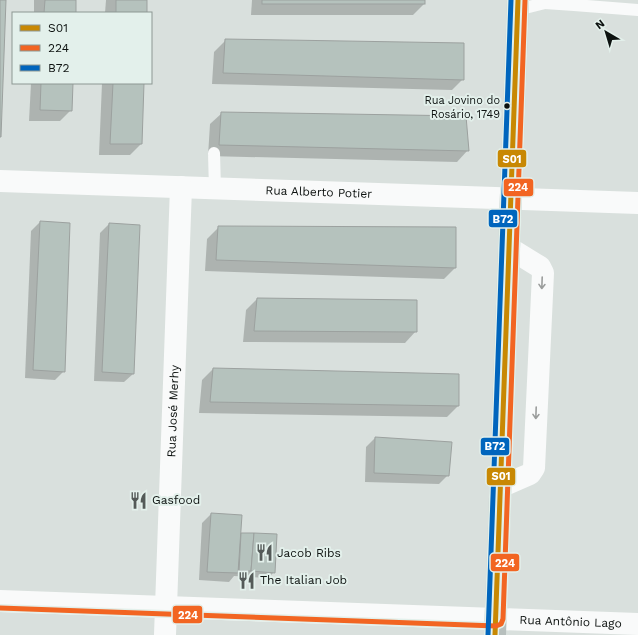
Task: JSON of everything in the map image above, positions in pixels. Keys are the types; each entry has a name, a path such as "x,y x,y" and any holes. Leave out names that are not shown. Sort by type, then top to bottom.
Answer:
{"main road":[{"path":"496,627 517,5"}],"street":[{"name":"Rua Alberto Potier","path":"0,181 638,203"},
{"name":"Rua José Merhy","path":"165,635 181,187"},
{"path":"500,487 530,474 534,468 542,273 540,267 509,248"},
{"name":"Rua Antônio Lago","path":"0,601 166,607 496,627 638,624"}],"lane":[{"path":"517,5 546,2 638,10"},
{"path":"214,152 215,188"}],"building":[{"path":"0,0 6,0 1,137 0,137"},
{"path":"45,0 76,0 76,12 44,12"},
{"path":"116,0 147,0 147,12 116,12"},
{"path":"262,0 425,0 425,4 262,4"},
{"path":"225,39 464,43 464,80 223,73"},
{"path":"41,84 73,84 72,111 40,110"},
{"path":"113,84 144,84 142,144 110,144"},
{"path":"221,112 466,116 469,151 219,145"},
{"path":"40,221 70,223 65,372 33,370"},
{"path":"109,223 140,225 134,374 102,372"},
{"path":"218,226 456,227 456,268 216,260"},
{"path":"257,298 417,300 417,332 254,331"},
{"path":"213,368 459,374 459,406 210,402"},
{"path":"375,437 452,442 449,476 374,473"},
{"path":"211,513 242,515 238,573 207,572"},
{"path":"241,533 254,533 251,571 239,571"},
{"name":"Jacob Ribs","path":"254,533 277,534 275,573 251,571"}],"transit line":[{"name":"B72","path":"488,635 511,0"},
{"name":"S01","path":"495,635 518,0"},
{"name":"224","path":"0,608 496,626 501,624 503,619 525,0"}],"place":[{"name":"Rua Jovino do Rosário, 1749","path":"507,106"},
{"name":"Gasfood","path":"139,500"},
{"name":"Jacob Ribs","path":"264,553"},
{"name":"The Italian Job","path":"247,580"}]}
